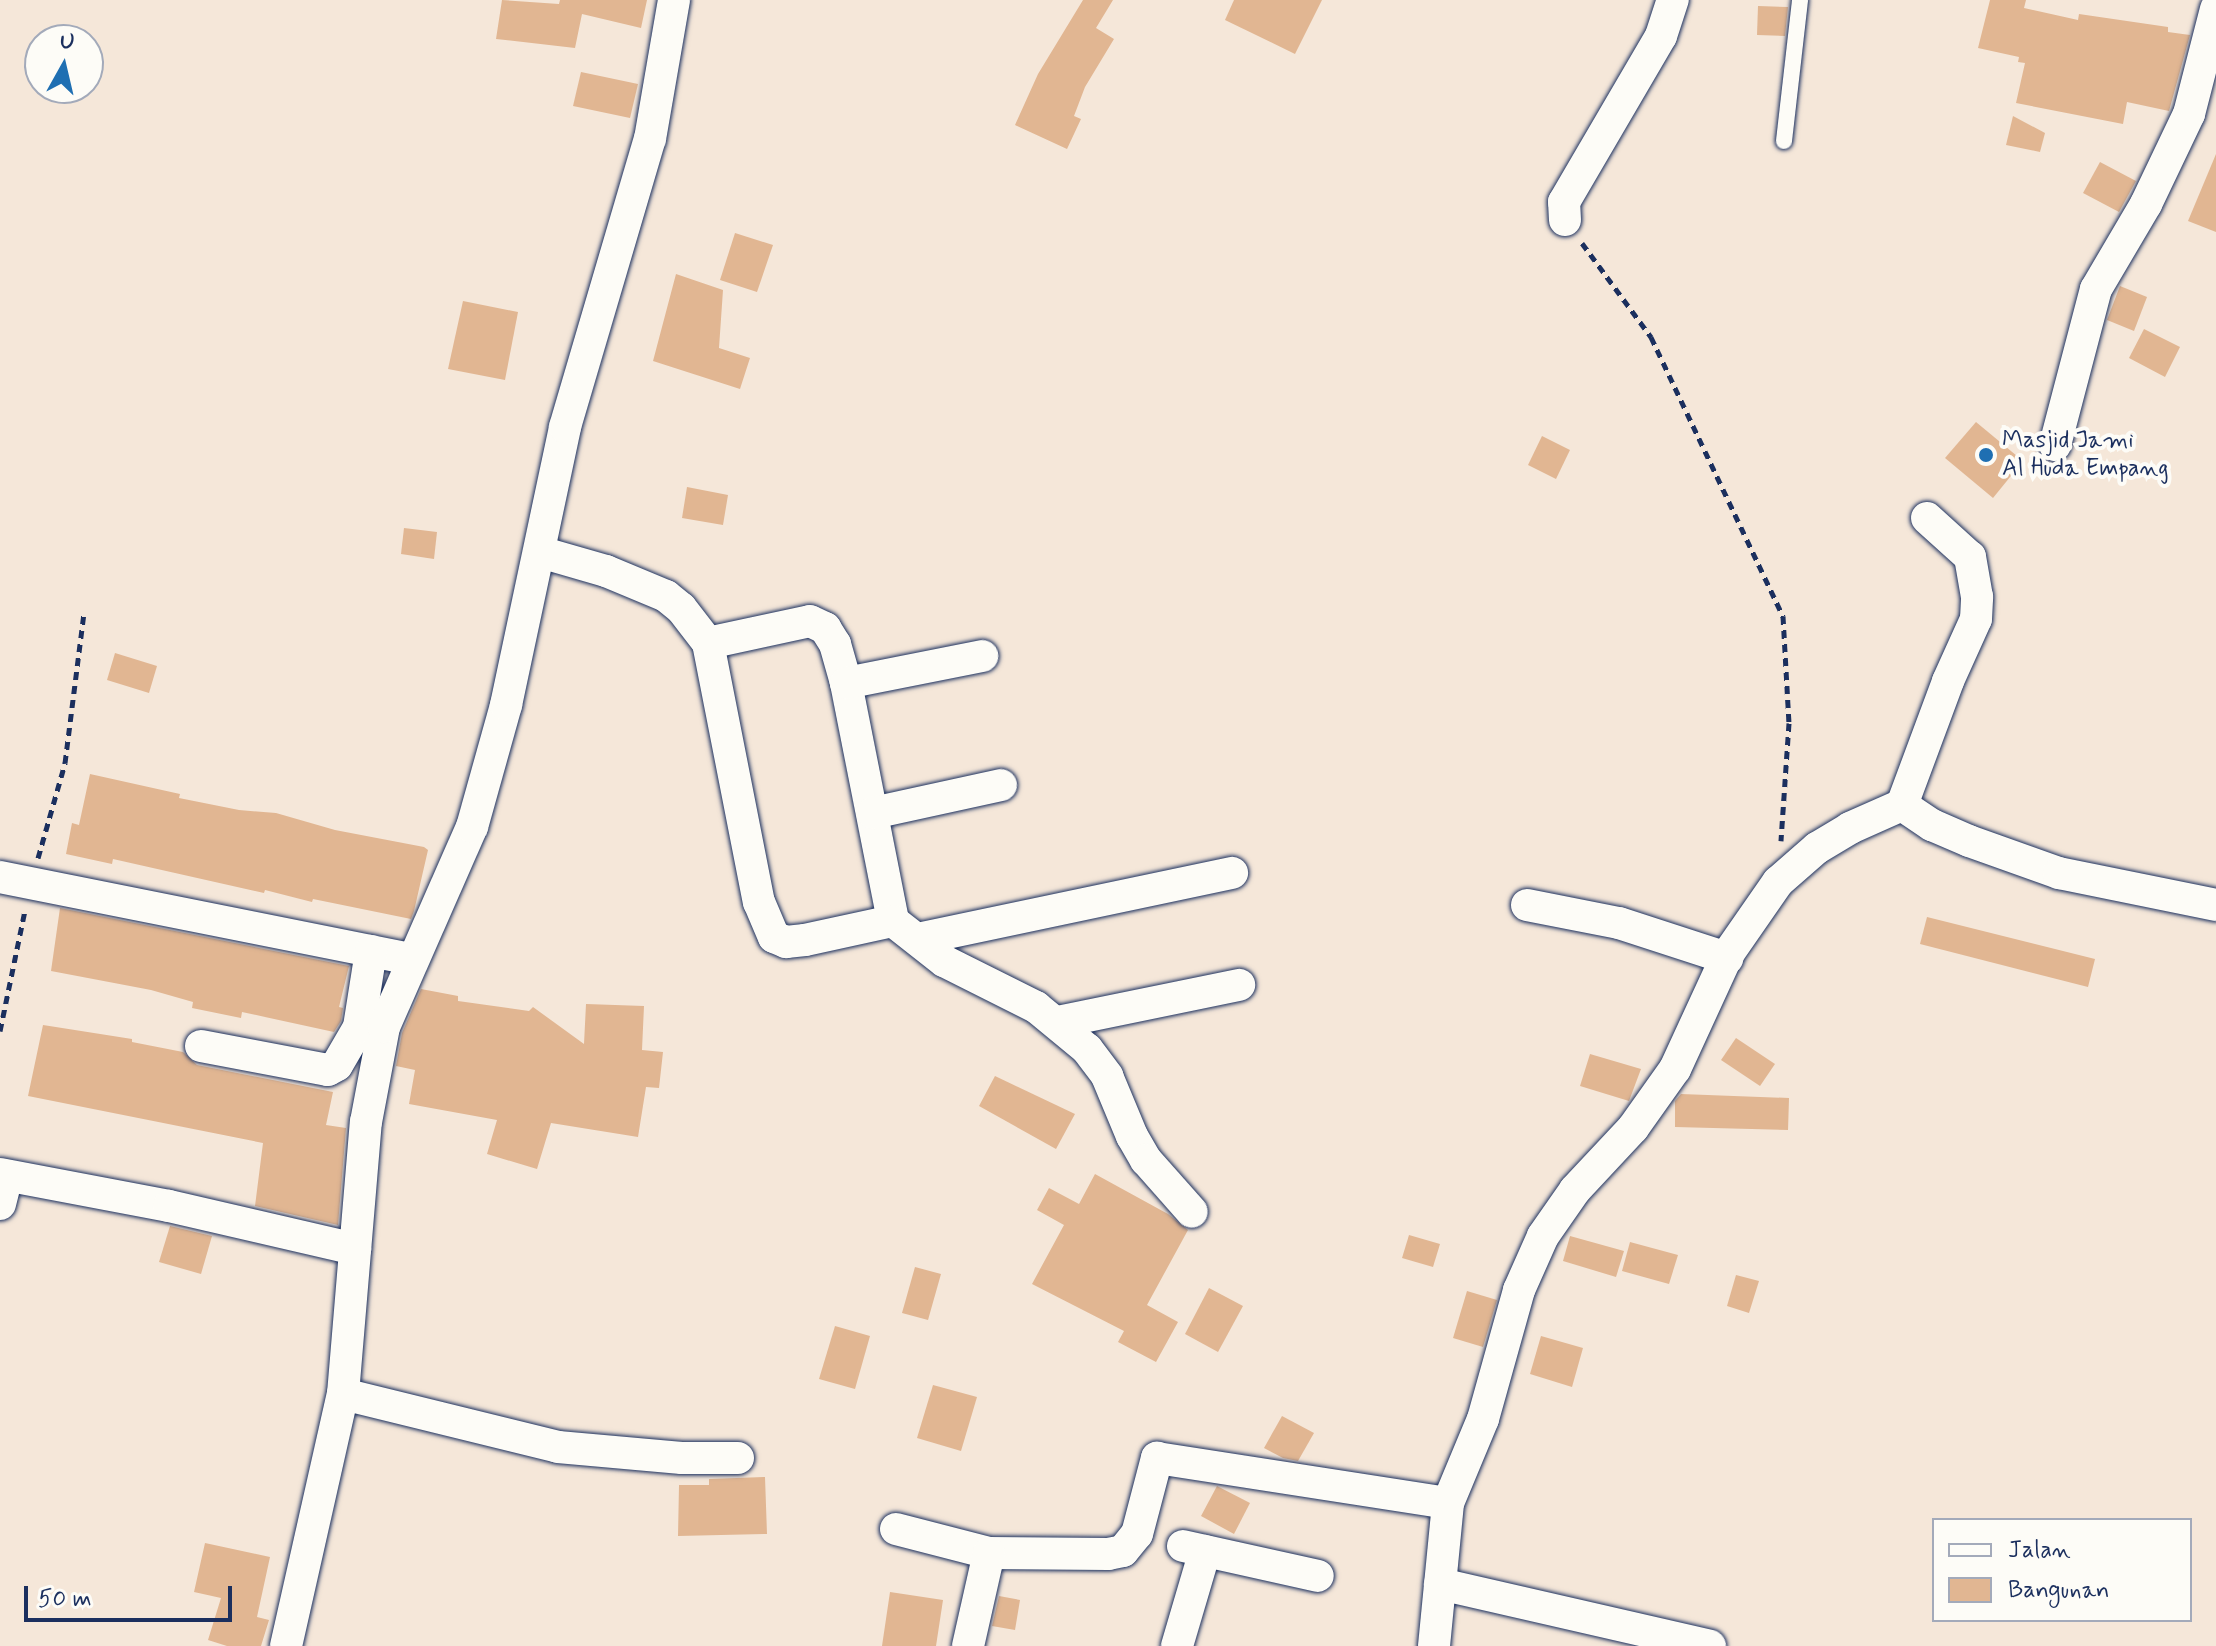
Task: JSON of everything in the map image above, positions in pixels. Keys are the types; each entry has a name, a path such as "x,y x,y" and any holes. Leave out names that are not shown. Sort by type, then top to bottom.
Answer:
{"street":[{"path":"286,1646 343,1394 373,1074 384,1027 472,827 506,705 565,427 650,139 674,0"},
{"path":"1565,220 1564,202 1569,191 1661,36 1673,0"},
{"path":"2055,445 2096,289 2146,204 2189,114 2216,9"},
{"path":"1434,1646 1448,1503 1483,1419 1519,1290 1543,1236 1575,1190 1633,1128 1675,1069 1727,958 1778,882 1817,848 1850,828 1902,805 1944,692 1976,619 1977,597 1970,557 1927,518"},
{"path":"540,552 606,571 666,596 681,608 708,643 759,902 774,937 786,942 906,930 1232,873"},
{"path":"708,643 810,621 825,628 835,644 846,683 873,813 906,930 944,961 1010,992 1058,1022 1087,1049 1107,1076 1132,1136 1146,1160 1192,1212"},
{"path":"846,683 982,656"},
{"path":"873,813 1001,785"},
{"path":"1902,805 1932,825 2059,873 2216,905"},
{"path":"15,881 412,959"},
{"path":"1527,905 1619,923 1727,958"},
{"path":"201,1046 328,1070 337,1065 359,1027 371,951"},
{"path":"1058,1022 1239,985"},
{"path":"2,1185 169,1206 355,1249"},
{"path":"343,1394 558,1447 682,1458 738,1458"},
{"path":"896,1529 989,1553 1108,1554 1123,1551 1137,1534 1157,1458 1448,1503"},
{"path":"1177,1646 1194,1548 1318,1576"},
{"path":"968,1646 989,1553"},
{"path":"1440,1584 1710,1646"}],"lane":[{"path":"1784,141 1800,0"}],"path":[{"path":"1565,220 1651,337 1783,616 1789,723 1778,882"},
{"path":"0,1031 15,881 65,763 84,612"}],"building":[{"path":"502,0 559,4 560,0 647,0 641,28 582,14 575,48 496,39"},
{"path":"1083,0 1113,0 1096,28 1114,39 1085,87 1074,116 1081,119 1067,149 1015,125 1038,74"},
{"path":"1234,0 1322,0 1295,54 1225,20"},
{"path":"1990,0 2026,0 2024,8 2078,20 2079,14 2168,27 2168,32 2190,35 2169,111 2127,102 2123,124 2016,103 2025,63 2018,62 2019,57 1978,48"},
{"path":"1758,6 1788,7 1785,36 1757,35"},
{"path":"581,72 638,84 630,118 573,106"},
{"path":"2013,116 2045,133 2040,152 2006,145"},
{"path":"2216,154 2216,232 2188,221"},
{"path":"2100,162 2136,181 2119,212 2083,193"},
{"path":"735,233 773,245 757,292 720,280"},
{"path":"676,274 723,290 719,348 750,358 740,389 653,361"},
{"path":"2120,286 2147,297 2134,331 2107,320"},
{"path":"463,301 518,312 505,380 448,369"},
{"path":"2144,329 2180,347 2165,377 2129,358"},
{"path":"1976,422 2023,461 1993,498 1945,458"},
{"path":"1542,436 1570,450 1556,479 1528,465"},
{"path":"687,487 728,495 723,525 682,518"},
{"path":"404,528 437,532 434,559 401,554"},
{"path":"115,653 157,666 149,693 107,680"},
{"path":"90,774 180,794 179,798 239,810 276,813 335,830 424,847 428,850 411,919 313,899 312,902 265,890 264,893 113,859 112,864 66,854 72,823 79,825"},
{"path":"60,908 349,966 339,1007 343,1008 341,1021 334,1032 242,1012 241,1018 192,1008 193,1002 151,990 51,971"},
{"path":"1927,917 2095,959 2088,987 1920,944"},
{"path":"421,989 458,996 458,1001 529,1011 533,1007 584,1044 586,1004 644,1006 642,1050 663,1052 659,1088 646,1087 638,1137 551,1123 537,1169 487,1154 497,1120 409,1104 415,1070 396,1066 402,1033"},
{"path":"43,1025 132,1039 132,1042 183,1052 197,1065 333,1092 326,1125 346,1128 338,1225 255,1206 263,1143 28,1096"},
{"path":"1736,1038 1775,1064 1760,1086 1721,1060"},
{"path":"1590,1054 1641,1069 1629,1101 1580,1086"},
{"path":"995,1076 1075,1114 1056,1149 979,1106"},
{"path":"1681,1094 1789,1098 1788,1130 1675,1127 1675,1101"},
{"path":"1095,1174 1168,1214 1188,1230 1147,1305 1178,1322 1156,1362 1118,1342 1124,1331 1032,1284 1064,1225 1037,1210 1049,1188 1079,1204"},
{"path":"170,1226 212,1236 201,1274 159,1262"},
{"path":"1409,1235 1440,1244 1433,1267 1402,1258"},
{"path":"1570,1236 1624,1251 1616,1277 1563,1261"},
{"path":"1630,1242 1678,1255 1669,1284 1622,1271"},
{"path":"915,1267 941,1274 928,1320 902,1313"},
{"path":"1736,1275 1759,1281 1749,1313 1727,1306"},
{"path":"1209,1288 1243,1306 1218,1352 1185,1334"},
{"path":"1467,1291 1497,1300 1483,1347 1453,1338"},
{"path":"835,1326 870,1336 855,1389 819,1379"},
{"path":"1541,1336 1583,1348 1572,1387 1530,1374"},
{"path":"933,1385 977,1397 961,1451 917,1438"},
{"path":"1282,1416 1314,1433 1298,1461 1283,1458 1264,1448"},
{"path":"765,1477 767,1534 678,1536 679,1485 709,1485 709,1479"},
{"path":"1217,1486 1250,1503 1234,1534 1201,1516"},
{"path":"205,1543 270,1557 257,1617 269,1620 261,1646 227,1646 208,1640 221,1598 194,1592"},
{"path":"890,1592 943,1600 936,1646 882,1646"},
{"path":"999,1596 1020,1600 1015,1630 992,1626"}],"place":[{"name":"Masjid Jami Al Huda Empang","path":"1986,455"}]}
